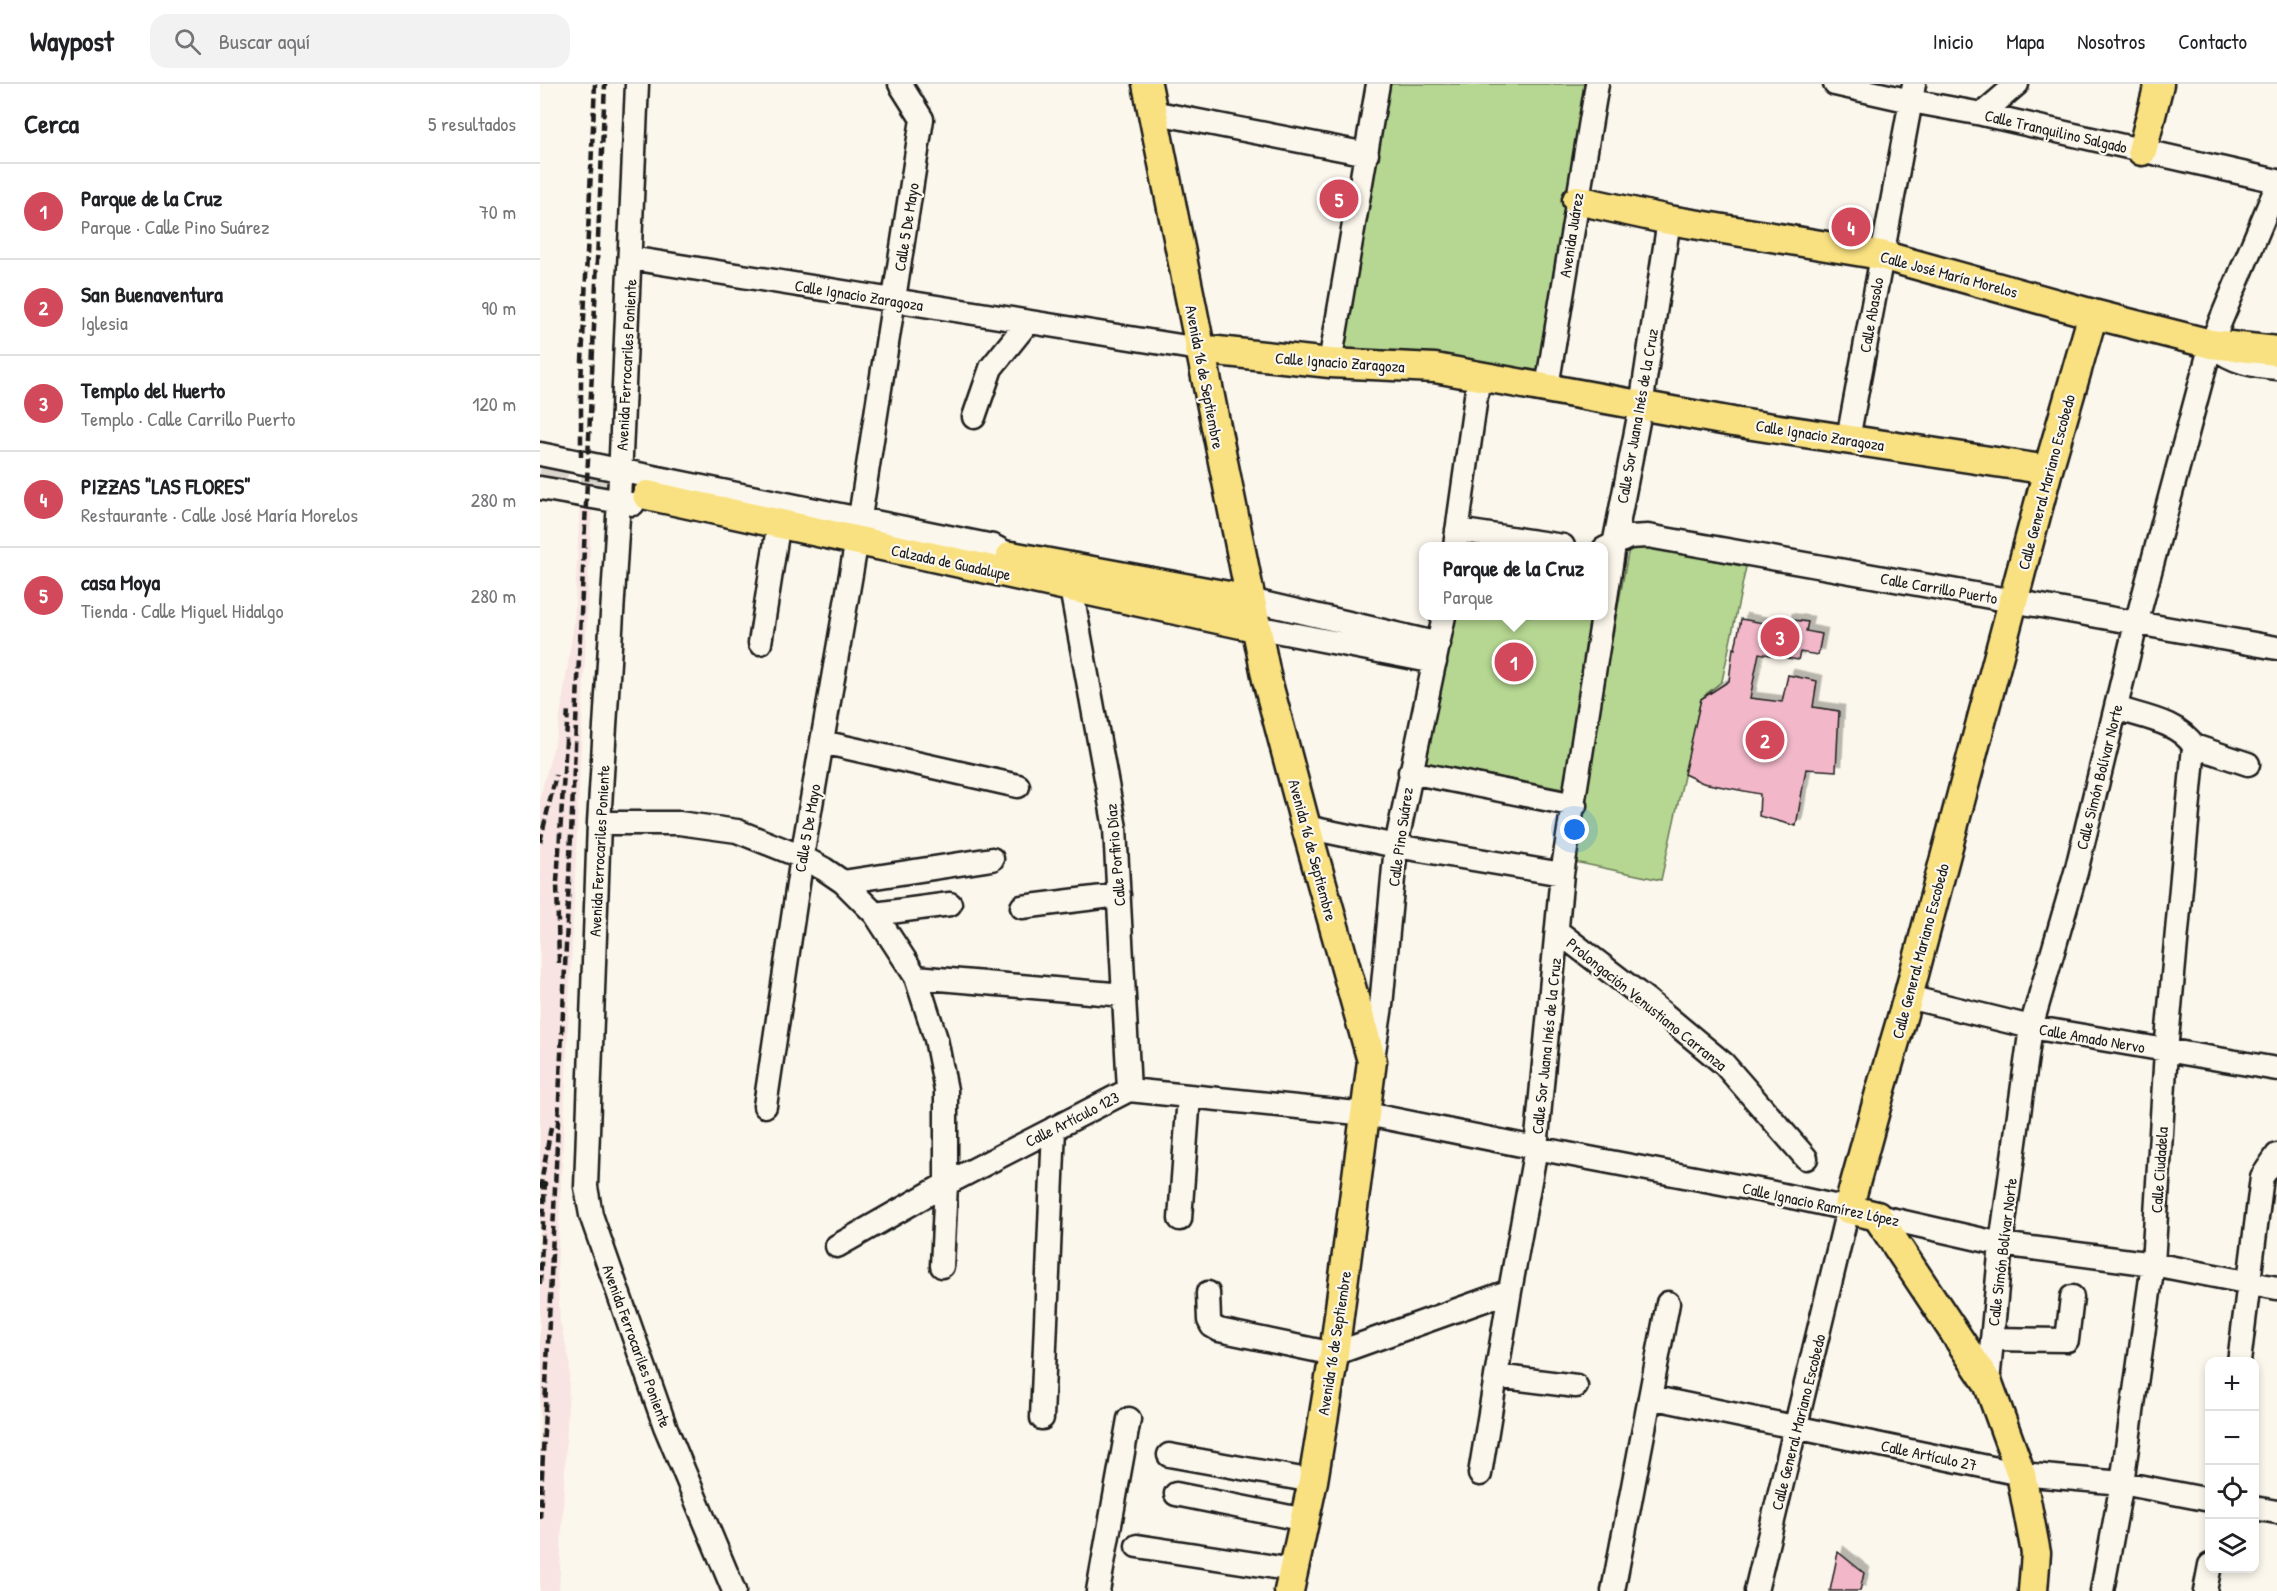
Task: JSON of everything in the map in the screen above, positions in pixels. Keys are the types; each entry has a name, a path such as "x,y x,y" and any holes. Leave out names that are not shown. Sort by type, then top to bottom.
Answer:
{"main road":[{"name":"Avenida 16 de Septiembre","path":"1147,84 1255,627 1306,827 1372,1061 1367,1114 1334,1354 1305,1520 1291,1580"},
{"path":"2142,151 2159,84"},
{"name":"Calle José María Morelos","path":"1577,200 1669,220 1881,255 2211,344"},
{"name":"Calle General Mariano Escobedo","path":"1848,1209 1908,997 2048,470 2093,314"},
{"path":"2211,344 2277,351"},
{"name":"Calle Ignacio Zaragoza","path":"1199,350 1330,363 1435,368 1641,406 2048,470"},
{"name":"Calzada de Guadalupe","path":"649,490 1011,565 1250,600"},
{"name":"Calzada de Guadalupe","path":"1011,565 1071,588 1255,627"},
{"name":"Calle Ignacio Ramírez López","path":"1848,1209 1878,1216"},
{"path":"1878,1216 1988,1383 2021,1474 2036,1553 2033,1591"}],"street":[{"name":"Avenida Ferrocariles Poniente","path":"637,84 621,472 599,823 586,1187 591,1215 665,1426 734,1591"},
{"name":"Calle 5 De Mayo","path":"860,518 922,119 900,84"},
{"path":"1330,363 1378,84"},
{"name":"Avenida Juárez","path":"1547,387 1597,84"},
{"name":"Calle Tranquilino Salgado","path":"1835,84 1913,92 1982,114 2277,181"},
{"path":"1982,114 2017,84"},
{"name":"Calle Abasolo","path":"1848,439 1913,92"},
{"path":"1152,112 1366,154"},
{"name":"Calle Simón Bolívar Norte","path":"1988,1383 2001,1244 2031,1027 2076,872 2136,624 2211,344 2277,186"},
{"name":"Calle Sor Juana Inés de la Cruz","path":"1609,547 1641,406 1669,220"},
{"name":"Calle Ignacio Zaragoza","path":"630,258 1199,350"},
{"path":"974,417 991,368 1028,321"},
{"name":"Calle José María Morelos","path":"2211,344 2228,358 2262,367 2277,368"},
{"path":"1479,375 1456,538 1510,542"},
{"path":"540,454 993,546 1011,565 982,578 619,501 540,488"},
{"path":"760,643 777,534"},
{"name":"Calle Carrillo Puerto","path":"1609,547 1629,537 1648,536 2277,648"},
{"name":"Calle 5 De Mayo","path":"765,1106 802,857 855,551"},
{"name":"Calle Porfirio Díaz","path":"1071,588 1115,828 1129,1090"},
{"path":"1250,600 1437,653"},
{"name":"Calle Pino Suárez","path":"1372,1061 1381,1006 1396,846 1443,620"},
{"name":"Calle Sor Juana Inés de la Cruz","path":"1480,1474 1536,1148 1562,874 1575,805 1602,620"},
{"path":"1255,627 1437,653"},
{"path":"2116,708 2177,728 2187,735 2194,746 2248,764"},
{"path":"822,742 1018,786"},
{"name":"Calle Ciudadela","path":"2102,1591 2122,1483 2153,1264 2166,1051 2194,746"},
{"path":"1410,772 1575,805"},
{"path":"599,823 679,824 737,831 824,868 843,882 875,914 916,977 936,1040 946,1090 946,1184 942,1266"},
{"path":"1306,827 1396,846 1562,874"},
{"path":"843,882 992,859"},
{"path":"1022,907 1119,895"},
{"path":"875,914 950,904"},
{"name":"Prolongación Venustiano Carranza","path":"1557,931 1647,1000 1724,1064 1806,1158"},
{"path":"916,977 1124,995"},
{"name":"Calle Amado Nervo","path":"1908,997 2031,1027 2277,1069"},
{"name":"Calle Artículo 123","path":"837,1246 946,1184 1129,1090 1367,1114"},
{"path":"1180,1219 1189,1096"},
{"name":"Calle Ignacio Ramírez López","path":"1367,1114 1848,1209"},
{"path":"1042,1418 1054,1128"},
{"path":"2240,1357 2262,1177 2277,1155"},
{"name":"Calle General Mariano Escobedo","path":"1756,1591 1848,1209"},
{"name":"Calle Ignacio Ramírez López","path":"1878,1216 2001,1244 2153,1264 2277,1288"},
{"path":"1208,1293 1209,1320 1212,1326 1219,1330 1334,1354 1510,1291"},
{"path":"1992,1339 2067,1340 2072,1297"},
{"path":"1613,1591 1668,1303"},
{"path":"1496,1376 1576,1386"},
{"name":"Calle Artículo 27","path":"1650,1397 2021,1474 2122,1483 2205,1499"},
{"path":"1098,1591 1129,1419"},
{"path":"1169,1455 1312,1480"},
{"path":"1176,1494 1305,1520"},
{"path":"2259,1509 2277,1512"},
{"path":"1137,1546 1291,1580"},
{"path":"2205,1591 2208,1573"}],"shaded area":[{"path":"580,501 592,502 557,1271 560,1323 570,1362 559,1591 540,1591 540,797 558,730 574,623"}],"green space":[{"path":"1378,84 1597,84 1547,387 1330,363"},
{"path":"1630,543 1746,567 1722,681 1701,699 1661,880 1570,861"},
{"path":"1449,620 1592,620 1563,789 1425,763"}],"building":[{"path":"1741,619 1785,627 1787,619 1808,622 1806,631 1822,634 1818,655 1800,652 1798,660 1759,653 1750,698 1782,702 1788,675 1817,681 1813,707 1839,711 1836,771 1806,769 1796,826 1759,816 1760,794 1703,783 1684,774 1701,699 1729,681 1733,648 1735,649"},
{"path":"1838,1552 1864,1573 1860,1591 1830,1591"}],"tunnel":[{"path":"540,471 647,495"}],"railway":[{"path":"581,457 581,383 595,84"},
{"path":"540,1519 605,84"},
{"path":"559,963 557,882 568,709"},
{"path":"540,842 556,775"},
{"path":"540,1189 551,1127"},
{"path":"540,1284 545,1182"}],"place":[{"name":"casa Moya","path":"1339,199"},
{"name":"PIZZAS \"LAS FLORES\"","path":"1851,227"},
{"name":"Templo del Huerto","path":"1780,637"},
{"name":"Parque de la Cruz","path":"1514,662"},
{"name":"San Buenaventura","path":"1765,740"}]}
